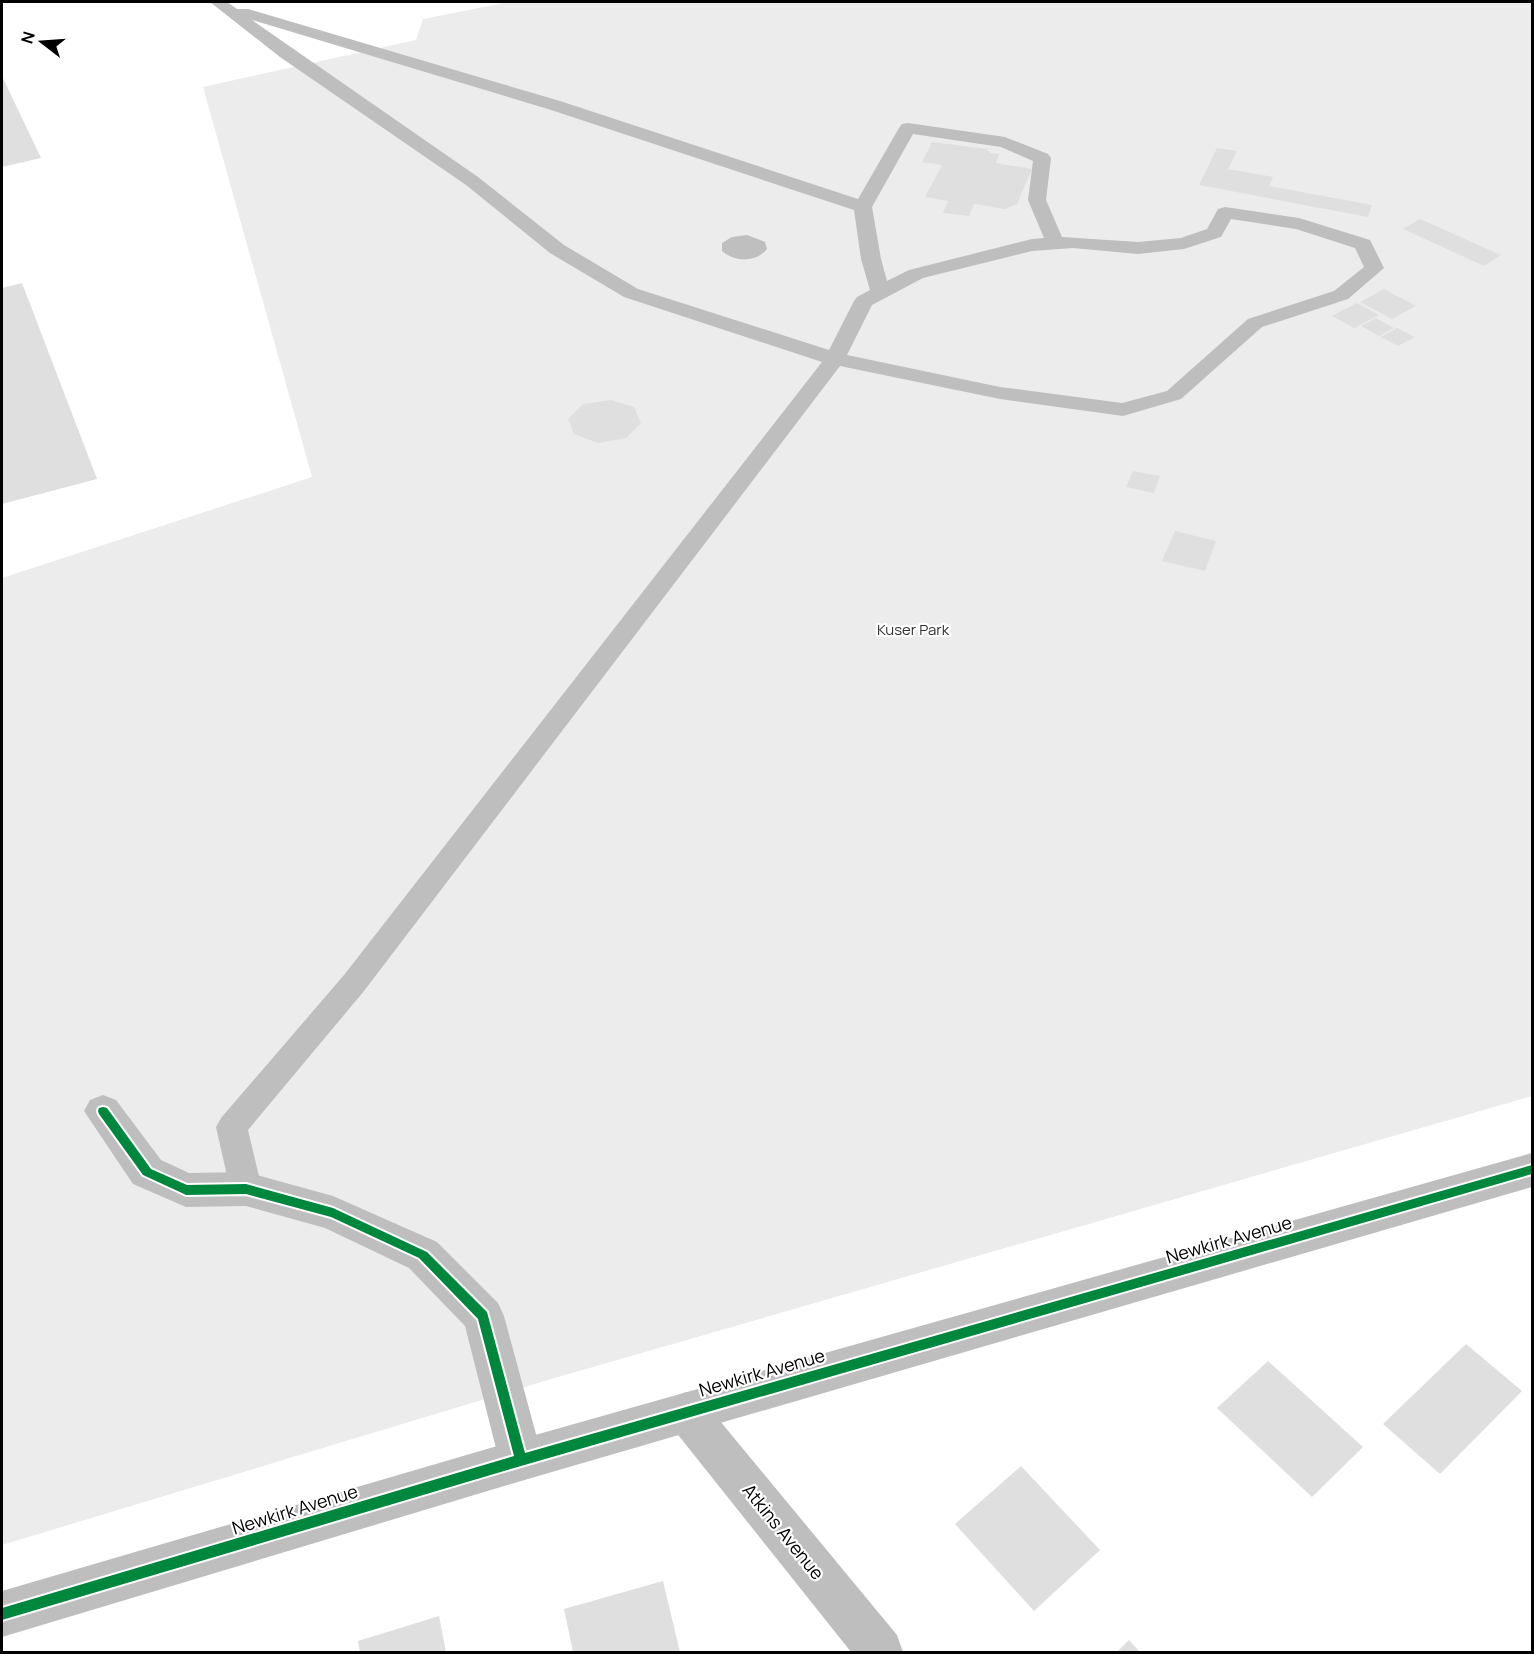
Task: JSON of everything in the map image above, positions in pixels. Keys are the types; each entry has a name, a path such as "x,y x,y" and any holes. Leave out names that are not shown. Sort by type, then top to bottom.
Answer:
{"street":[{"path":"102,1111 147,1172 186,1190 246,1189 333,1214 423,1255 483,1316 521,1460"},
{"name":"Newkirk Avenue","path":"2,1614 686,1412 1533,1170"},
{"name":"Atkins Avenue","path":"686,1412 880,1653"}],"lane":[{"path":"224,5 778,177 863,207"},
{"path":"224,5 286,53 472,181 557,249 631,293 835,359 1000,393 1123,410 1174,395 1255,323 1341,295 1374,268 1363,244 1299,224 1225,213 1214,233 1184,243 1138,248 1055,243 1032,245 916,274 864,301 835,359 354,983 232,1127 246,1189"},
{"path":"881,292 871,259 863,207 908,128 1005,142 1042,158 1037,200 1055,243"}],"green space":[{"name":"Kuser Park","path":"509,2 1532,2 1532,1096 548,1380 2,1545 2,578 312,477 203,87 416,40 423,19"}],"shaded area":[{"path":"747,235 765,242 767,249 751,259 739,259 722,251 722,243 732,237"}],"building":[{"path":"2,76 41,158 2,167"},
{"path":"932,142 987,149 990,153 999,154 996,163 1032,169 1017,204 1005,209 974,204 969,216 943,213 948,201 925,197 942,165 922,162"},
{"path":"1217,148 1237,151 1228,169 1273,177 1269,186 1372,205 1368,217 1199,185"},
{"path":"1420,219 1501,255 1484,266 1403,229"},
{"path":"22,283 97,479 2,504 2,288"},
{"path":"1384,289 1416,306 1392,319 1360,302"},
{"path":"1357,303 1379,315 1354,328 1332,316"},
{"path":"1376,318 1394,328 1379,336 1361,326"},
{"path":"1397,328 1415,337 1398,346 1381,337"},
{"path":"611,400 634,407 641,423 626,438 598,443 574,434 568,419 583,404"},
{"path":"1133,471 1160,476 1154,493 1126,487"},
{"path":"1175,531 1216,541 1205,571 1162,561"},
{"path":"1466,1344 1522,1391 1440,1474 1383,1424"},
{"path":"1268,1361 1363,1447 1312,1497 1217,1408"},
{"path":"1021,1466 1100,1550 1034,1611 955,1524"},
{"path":"663,1581 680,1652 573,1652 564,1609"},
{"path":"439,1616 446,1652 360,1652 358,1641"},
{"path":"1129,1640 1140,1652 1117,1652"}],"cycle path":[{"path":"103,1111 147,1172 186,1190 246,1189 333,1213 423,1255 483,1316 521,1460"},
{"path":"2,1614 521,1460 1532,1170"}]}
